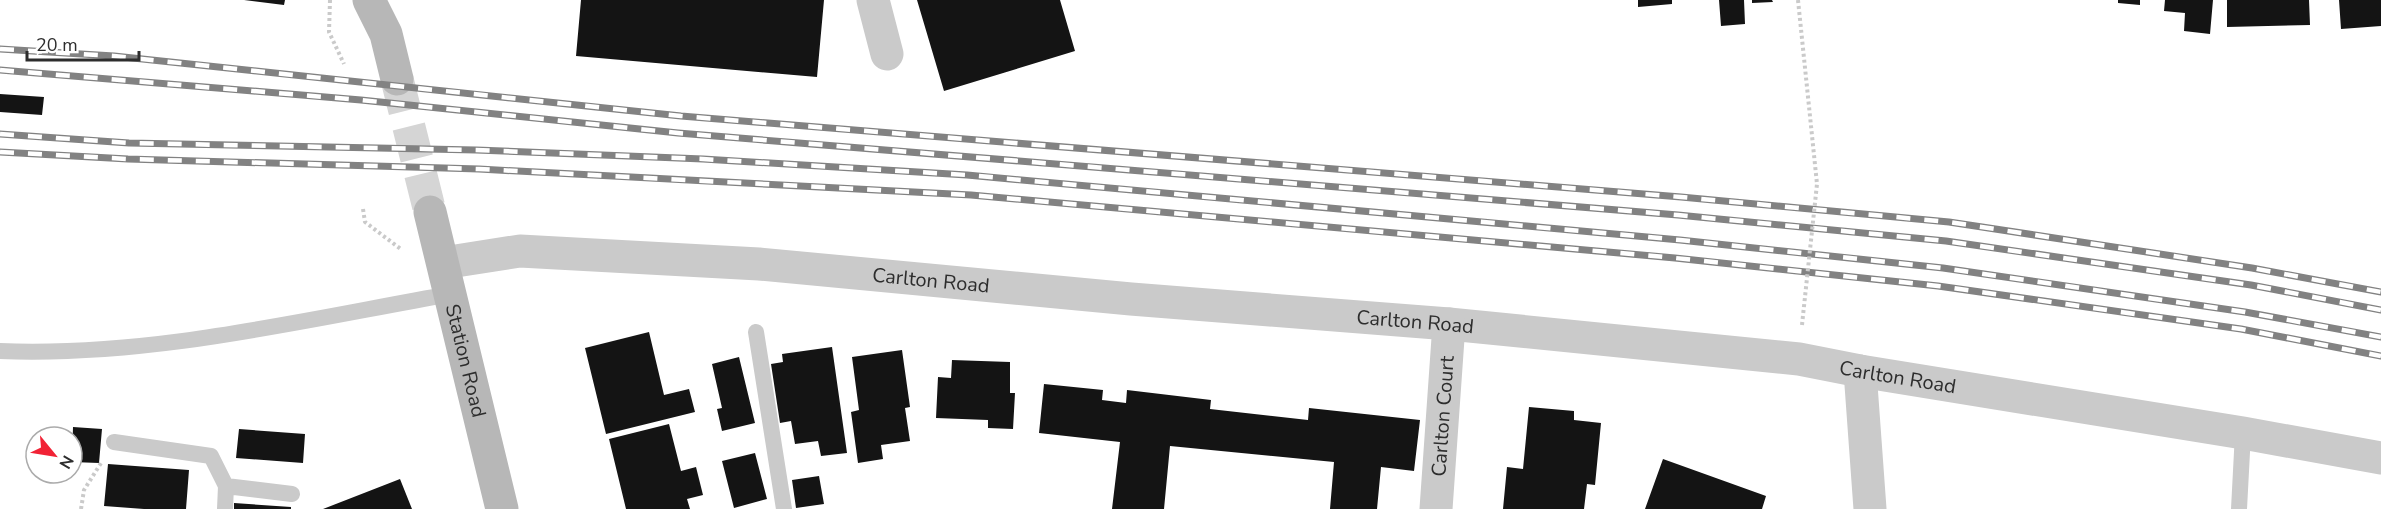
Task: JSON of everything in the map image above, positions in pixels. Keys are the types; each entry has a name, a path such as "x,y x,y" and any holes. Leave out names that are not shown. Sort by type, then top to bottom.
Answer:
{"main road":[{"path":"369,0 386,34 396,79"},
{"name":"Station Road","path":"430,212 502,509"}],"street":[{"path":"873,0 887,54"},
{"name":"Carlton Road","path":"447,279 520,252 759,264 1131,299 1449,324 1799,359 2381,458"},
{"name":"Carlton Court","path":"1436,509 1449,324"},
{"path":"1860,371 1870,509"}],"lane":[{"path":"0,351 112,349 222,334 447,279"},
{"path":"756,332 784,509"},
{"path":"2240,509 2243,433"},
{"path":"114,442 211,456 226,486 225,509"},
{"path":"226,486 292,494"}],"path":[{"path":"330,0 329,32 344,64"},
{"path":"1798,0 1817,184 1802,325"},
{"path":"81,509 84,490 114,442"}],"building":[{"path":"244,0 285,0 284,5"},
{"path":"581,0 824,0 817,77 576,56"},
{"path":"917,0 1060,0 1075,51 944,91"},
{"path":"1638,0 1672,0 1672,4 1638,7"},
{"path":"1719,0 1744,0 1745,24 1721,26"},
{"path":"1752,0 1772,0 1773,2 1752,3"},
{"path":"2118,0 2140,0 2140,5 2118,3"},
{"path":"2165,0 2213,0 2210,34 2184,31 2185,13 2164,11"},
{"path":"2227,0 2309,0 2310,25 2227,27"},
{"path":"2339,0 2381,0 2381,26 2341,29"},
{"path":"0,94 44,97 42,115 0,112"},
{"path":"649,332 664,395 689,389 695,412 606,434 585,348"},
{"path":"832,347 847,453 821,456 818,441 795,444 791,421 780,423 771,364 783,362 782,354"},
{"path":"902,350 910,407 905,408 910,441 881,445 883,459 858,463 851,412 859,410 852,357"},
{"path":"739,357 755,423 722,431 717,409 722,408 712,364"},
{"path":"952,360 1010,362 1010,393 1015,393 1013,429 988,428 988,420 936,418 938,377 951,378"},
{"path":"1044,384 1103,390 1102,400 1126,403 1127,390 1211,400 1210,409 1308,420 1309,408 1420,420 1414,471 1381,467 1377,509 1330,509 1334,462 1170,446 1164,509 1112,509 1120,442 1039,433"},
{"path":"1529,407 1574,411 1574,420 1601,423 1595,485 1587,484 1584,509 1503,509 1507,467 1523,469"},
{"path":"669,424 681,471 696,467 703,495 687,499 690,509 626,509 609,439"},
{"path":"84,428 102,429 99,463 84,462"},
{"path":"239,429 305,434 303,463 236,458"},
{"path":"755,453 767,499 734,508 722,461"},
{"path":"1663,459 1766,496 1762,509 1645,509"},
{"path":"108,464 189,470 186,509 104,506"},
{"path":"819,476 824,504 796,508 792,480"},
{"path":"400,479 412,509 323,509"},
{"path":"234,503 291,507 291,509 234,509"}],"tunnel":[{"path":"397,79 430,212"}],"railway":[{"path":"0,49 114,56 681,116 1681,197 1949,222 2252,268 2381,292"},
{"path":"0,70 361,100 678,133 1678,215 1946,241 2251,285 2381,310"},
{"path":"0,134 129,143 476,150 703,159 967,175 1680,240 1943,268 2245,312 2381,337"},
{"path":"0,152 128,159 479,169 971,195 1675,258 1938,286 2241,329 2381,356"}]}
